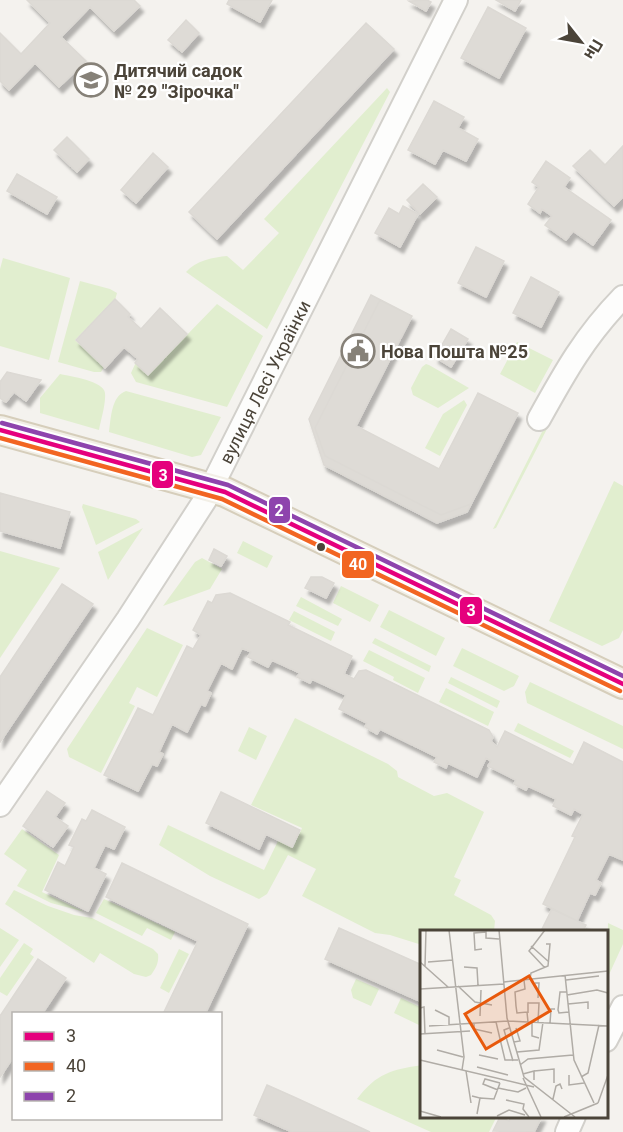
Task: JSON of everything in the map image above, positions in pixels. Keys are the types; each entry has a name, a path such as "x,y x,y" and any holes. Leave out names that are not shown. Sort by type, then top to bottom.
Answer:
{"main road":[{"path":"0,430 208,494 239,512 623,696"},
{"path":"0,444 208,494 241,498 623,684"}],"street":[{"name":"вулиця Лесі Українки","path":"0,805 128,619 208,494 456,0"},
{"path":"539,419 574,356 597,325 623,297"},
{"path":"608,1036 623,1007"},
{"path":"567,1132 574,1117"}],"green space":[{"path":"387,88 390,92 267,329 186,272 200,262 227,256 243,270 279,233 264,219"},
{"path":"3,258 70,278 49,360 0,346 0,269"},
{"path":"80,281 117,293 115,300 75,340 104,367 101,372 58,362"},
{"path":"217,304 263,336 227,407 136,382 131,373 137,360 151,372"},
{"path":"517,342 553,360 535,393 500,374"},
{"path":"426,364 469,388 438,408 413,395 411,388 422,367"},
{"path":"60,374 86,380 103,389 105,402 99,430 40,413 40,398"},
{"path":"126,391 221,417 201,455 192,457 109,432 111,415 117,398"},
{"path":"464,400 467,405 440,456 425,448 443,414"},
{"path":"546,424 549,425 496,528 493,529"},
{"path":"614,481 623,486 623,630 619,638 602,646 549,621"},
{"path":"83,504 140,522 96,545 82,507"},
{"path":"143,528 108,580 98,552"},
{"path":"243,541 273,556 267,568 237,553"},
{"path":"0,551 60,568 0,658"},
{"path":"202,558 222,569 210,589 163,606 195,562"},
{"path":"341,586 379,605 370,622 333,603"},
{"path":"301,597 342,619 338,626 296,606"},
{"path":"389,610 445,638 436,656 380,627"},
{"path":"294,611 335,632 331,641 289,620"},
{"path":"147,628 183,645 157,697 137,687 129,703 135,706 101,773 69,757 67,749"},
{"path":"375,638 431,666 429,672 372,643"},
{"path":"462,648 519,676 514,686 504,691 453,666"},
{"path":"369,650 425,678 418,693 363,661"},
{"path":"451,677 500,701 497,708 448,683"},
{"path":"530,682 623,726 623,749 527,703 525,692"},
{"path":"446,688 494,712 488,726 439,702"},
{"path":"295,718 388,764 397,771 398,777 434,796 447,793 484,812 454,877 461,880 454,895 491,915 495,921 494,930 420,930 420,944 375,933 302,896 316,869 288,855 267,894 259,899 210,876 159,845 168,825 264,870 278,841 293,848 302,828 251,805"},
{"path":"518,723 574,751 570,758 514,731"},
{"path":"249,727 267,736 256,760 238,751"},
{"path":"22,829 59,855 42,892 85,912 51,903 17,886 27,870 4,854"},
{"path":"14,890 48,906 74,915 92,918 153,949 158,954 156,968 151,975 146,977 134,974 100,953 94,963 5,904"},
{"path":"104,899 175,932 171,940 147,928 142,936 96,913"},
{"path":"608,923 623,930 623,944 608,977 608,930"},
{"path":"0,928 19,940 0,967"},
{"path":"24,943 33,949 30,954 34,957 7,996 0,992 0,978"},
{"path":"179,949 189,954 169,993 160,988"},
{"path":"356,979 379,989 371,1006 353,998 351,990"},
{"path":"401,998 420,1007 420,1023 419,1025 394,1013"},
{"path":"420,1065 420,1117 496,1117 489,1132 431,1132 357,1099 378,1078"}],"building":[{"path":"27,0 134,0 140,6 114,31 90,7 61,37 86,61 59,87 35,63 9,90 0,81 0,33 21,54 50,23"},
{"path":"229,0 272,0 260,22 227,4"},
{"path":"427,0 431,2 426,11 409,1"},
{"path":"496,0 521,0 515,11"},
{"path":"488,7 526,28 499,78 461,58"},
{"path":"186,20 199,33 182,52 168,40"},
{"path":"366,23 394,49 217,239 189,212"},
{"path":"434,101 464,117 458,128 478,139 466,161 443,150 435,164 408,150"},
{"path":"67,137 89,159 77,172 54,150"},
{"path":"623,146 623,197 614,206 573,166 590,150 605,165"},
{"path":"153,153 168,167 136,203 121,190"},
{"path":"546,161 570,178 564,187 611,220 593,245 573,231 566,240 545,225 552,216 542,209 540,213 528,204 539,187 532,182"},
{"path":"17,174 57,197 47,214 7,191"},
{"path":"423,184 437,197 420,214 407,200"},
{"path":"403,206 418,214 400,247 375,233 389,208 399,214"},
{"path":"476,247 504,261 486,297 458,283"},
{"path":"531,277 559,292 541,327 513,313"},
{"path":"371,295 412,316 356,426 439,469 478,393 518,413 467,512 437,523 324,465 309,419"},
{"path":"115,299 130,314 128,317 141,329 160,308 187,334 148,375 135,363 138,359 124,347 105,368 76,340"},
{"path":"380,300 412,316 356,426 439,469 478,393 518,413 471,504 441,515 325,456 315,428"},
{"path":"451,329 468,339 451,367 435,357"},
{"path":"7,372 41,380 26,401 14,392 6,402 0,398 0,382"},
{"path":"0,493 70,512 60,548 0,531"},
{"path":"214,549 227,556 221,566 209,560"},
{"path":"311,577 322,577 334,583 326,598 305,588"},
{"path":"62,584 93,604 0,742 0,677"},
{"path":"230,593 290,622 288,625 352,656 344,674 354,679 359,671 366,670 489,730 493,737 491,741 497,747 505,731 573,765 584,742 623,762 623,860 609,854 596,880 601,883 595,895 590,893 577,921 543,904 575,837 572,836 583,814 574,809 571,815 553,806 556,799 528,786 526,790 514,784 516,780 488,766 491,761 486,758 477,777 448,763 446,768 434,762 437,757 380,729 377,734 365,727 367,723 339,709 346,695 312,679 310,683 297,677 300,673 272,660 268,667 248,657 251,652 242,648 232,669 221,663 207,691 211,693 205,706 201,704 187,732 172,724 159,752 163,754 157,766 152,764 138,791 104,775 138,708 153,715 187,646 193,649 201,635 193,630 208,601 212,603 216,595"},
{"path":"47,791 65,803 55,817 68,826 53,847 23,826"},
{"path":"221,792 300,830 292,847 266,834 259,849 206,823"},
{"path":"92,810 125,827 114,849 105,845 94,868 106,874 88,911 45,890 58,862 65,866 74,847 69,845 82,819 86,821"},
{"path":"122,863 248,924 206,1012 164,1012 198,941 106,897"},
{"path":"552,909 586,925 584,930 542,930"},
{"path":"339,928 420,964 420,1001 325,959"},
{"path":"38,959 66,978 43,1012 12,1012 12,1059 0,1077 0,1016"},
{"path":"267,1085 370,1132 292,1132 254,1115"},
{"path":"500,1117 509,1121 511,1117 542,1117 534,1132 493,1131"}],"transit line":[{"name":"2","path":"2,423 228,485 623,676"},
{"name":"3","path":"0,430 225,492 623,684"},
{"name":"40","path":"0,438 222,499 620,691"}],"place":[{"name":"Дитячий садок № 29 \"Зірочка\"","path":"91,80"},
{"name":"Нова Пошта №25","path":"358,351"}]}
